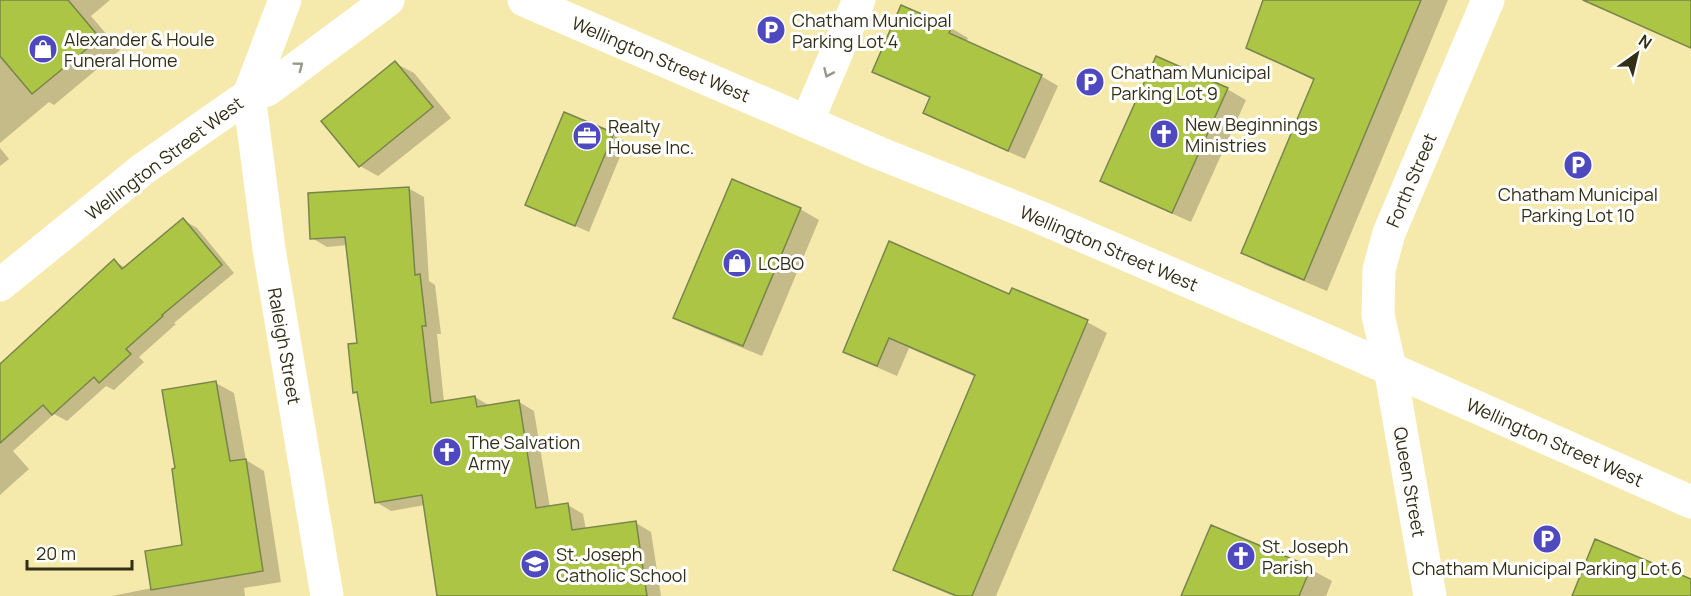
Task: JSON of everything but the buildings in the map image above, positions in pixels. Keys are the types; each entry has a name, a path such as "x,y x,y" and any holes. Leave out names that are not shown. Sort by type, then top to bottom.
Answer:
{"street":[{"name":"Wellington Street West","path":"0,285 143,169 249,95 285,0"},
{"path":"249,95 267,90 388,0"},
{"name":"Wellington Street West","path":"524,0 879,153 1040,217 1390,368 1691,502"},
{"path":"807,122 859,0"},
{"name":"Forth Street","path":"1390,368 1378,315 1379,270 1389,233 1488,0"},
{"name":"Raleigh Street","path":"249,95 269,249 327,596"},
{"name":"Queen Street","path":"1390,368 1430,596"}],"place":[{"name":"Chatham Municipal Parking Lot 4","path":"771,30"},
{"name":"Alexander & Houle Funeral Home","path":"43,49"},
{"name":"Chatham Municipal Parking Lot 9","path":"1090,82"},
{"name":"New Beginnings Ministries","path":"1164,134"},
{"name":"Realty House Inc.","path":"587,136"},
{"name":"Chatham Municipal Parking Lot 10","path":"1578,165"},
{"name":"LCBO","path":"737,263"},
{"name":"The Salvation Army","path":"447,452"},
{"name":"Chatham Municipal Parking Lot 6","path":"1547,539"},
{"name":"St. Joseph Parish","path":"1241,556"},
{"name":"St. Joseph Catholic School","path":"535,564"}]}
